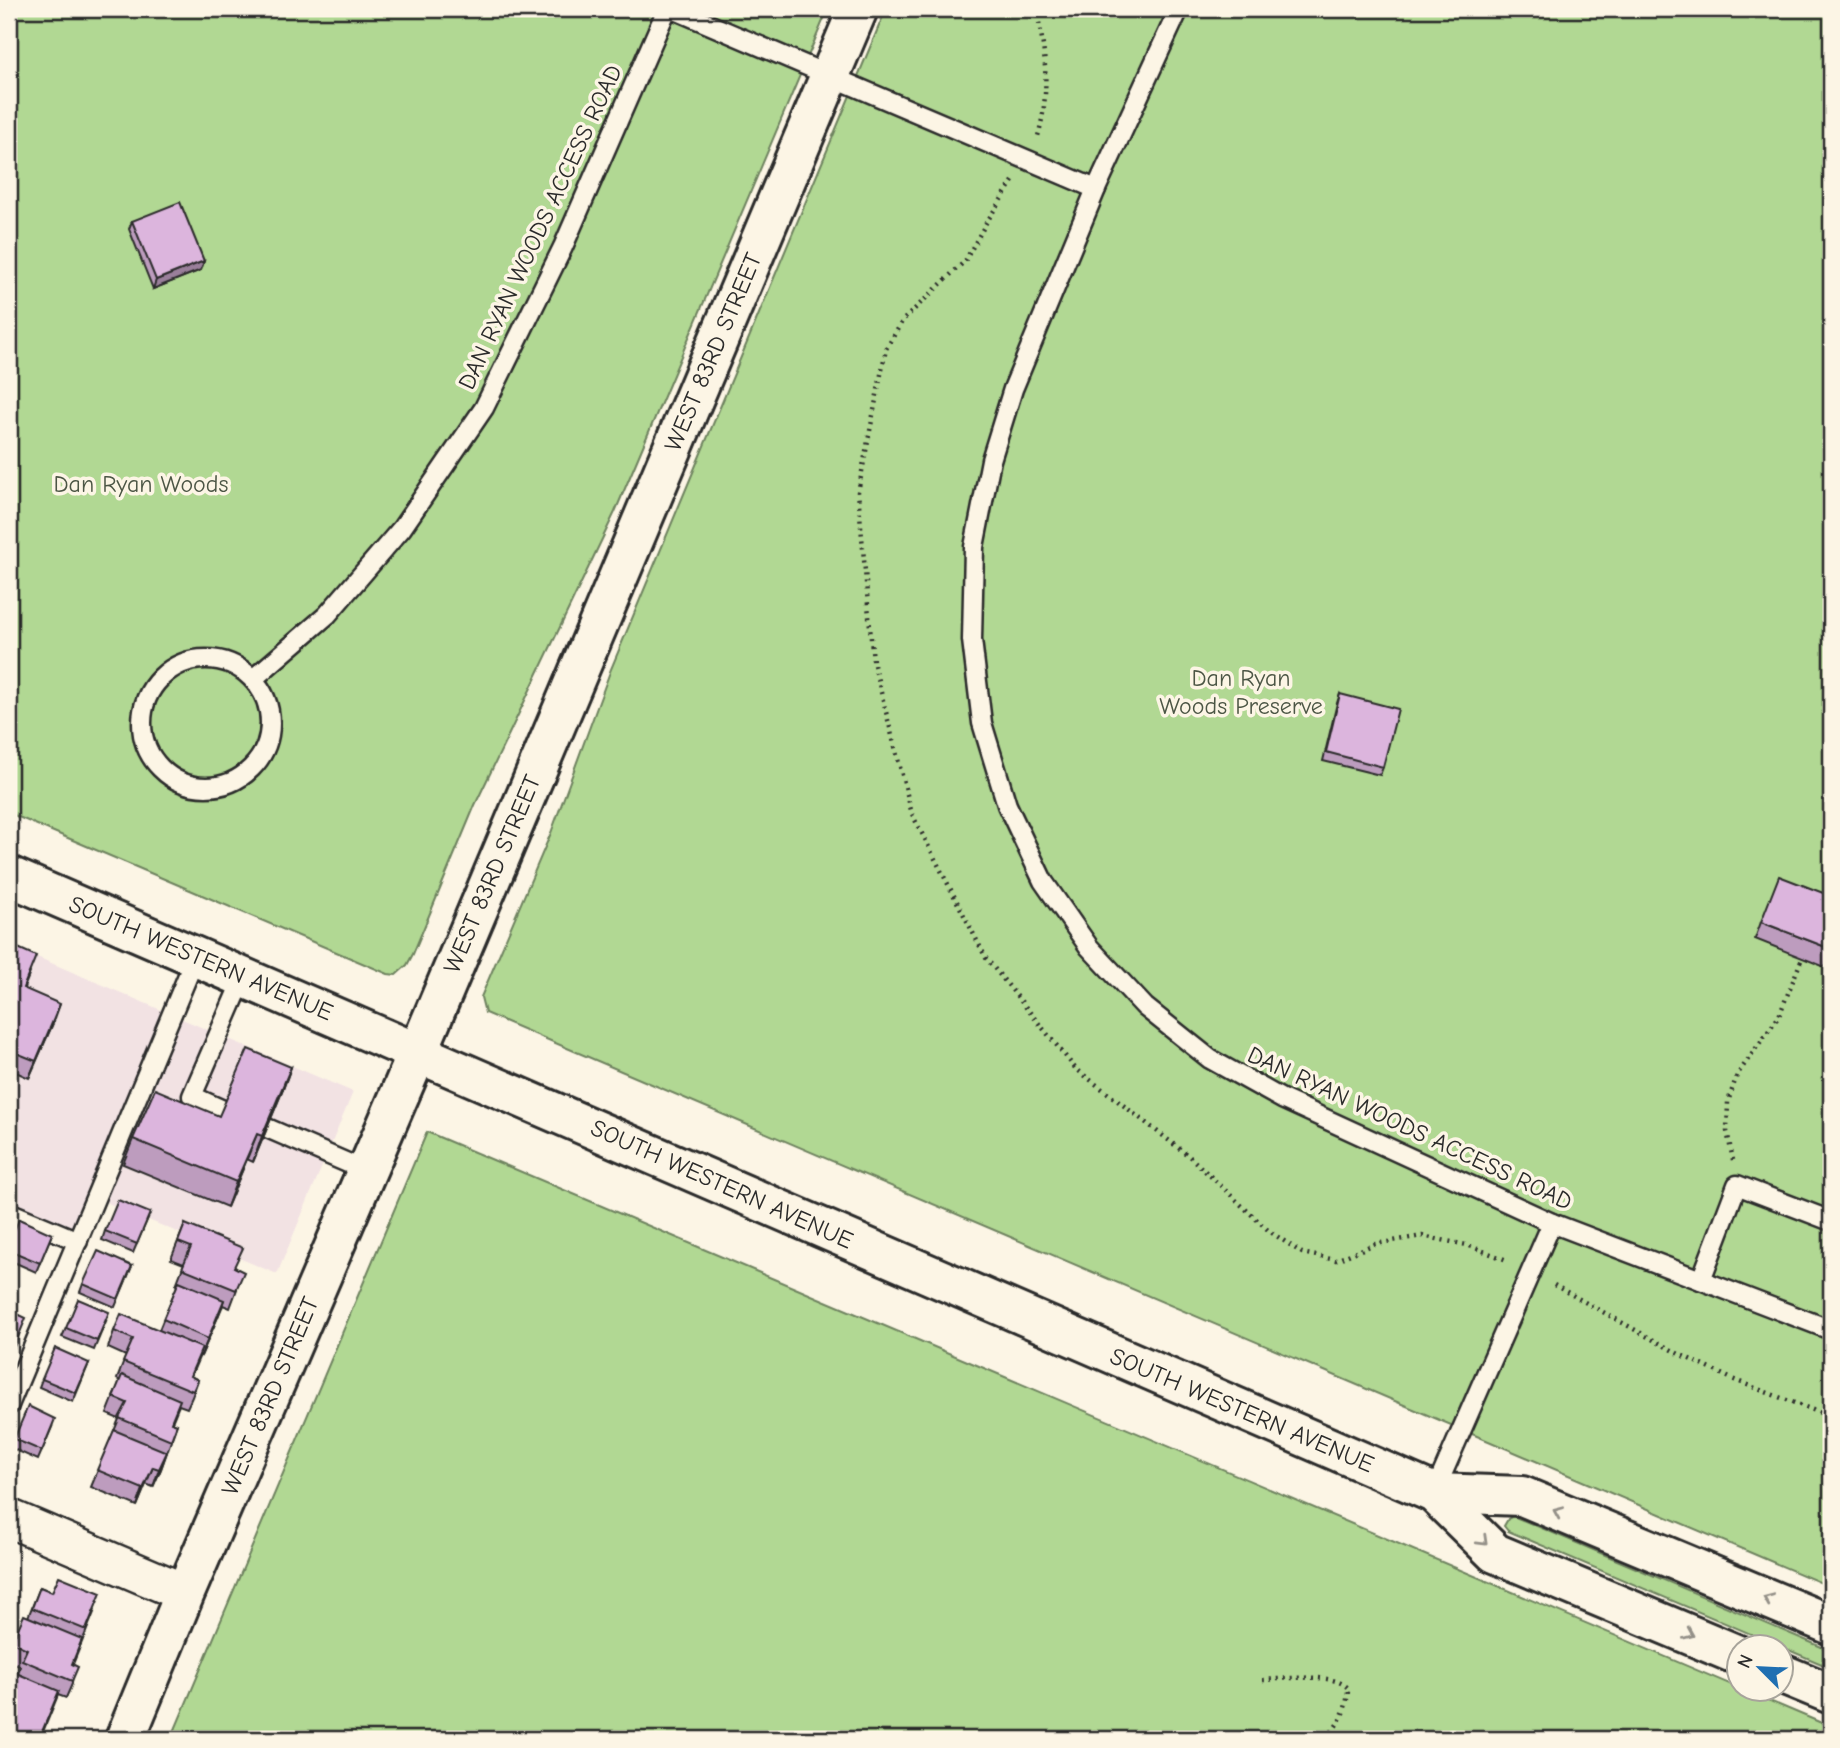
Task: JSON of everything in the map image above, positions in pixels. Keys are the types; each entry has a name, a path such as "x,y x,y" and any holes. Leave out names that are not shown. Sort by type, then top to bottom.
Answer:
{"main road":[{"name":"WEST 83RD STREET","path":"125,1739 858,9"},
{"name":"SOUTH WESTERN AVENUE","path":"9,876 1434,1493 1495,1553 1724,1649"},
{"name":"SOUTH WESTERN AVENUE","path":"1434,1493 1522,1496 1831,1625"},
{"path":"1794,1679 1831,1694"}],"street":[{"path":"9,1518 185,1593"}],"lane":[{"name":"DAN RYAN WOODS ACCESS ROAD","path":"253,679 327,614 402,528 484,408 563,247 667,9"},
{"path":"673,9 1096,189"},
{"name":"DAN RYAN WOODS ACCESS ROAD","path":"1179,9 1096,189 1013,389 990,460 974,547 972,640 982,723 1007,805 1043,881 1089,947 1144,1007 1210,1059 1282,1100 1552,1223 1831,1330"},
{"path":"217,659 237,666 253,679 265,697 270,718 269,739 260,759 245,775 226,785 205,788 183,784 165,773 151,757 144,737 142,716 148,696 160,679 177,666 196,660 217,659"},
{"path":"9,1405 196,956"},
{"path":"223,1110 192,1096 244,976"},
{"path":"267,1128 366,1171"},
{"path":"1701,1280 1737,1185 1831,1221"},
{"path":"9,1212 78,1241"},
{"path":"1434,1493 1552,1223"}],"path":[{"path":"1036,9 1042,36 1046,93 1039,135 965,261 903,320 886,349 858,492 873,661 912,814 986,958 1075,1068 1189,1156 1269,1231 1302,1253 1336,1260 1375,1244 1422,1236 1467,1245 1509,1260"},
{"path":"1737,1185 1727,1131 1728,1101 1737,1075 1779,1016 1802,958"},
{"path":"1554,1285 1731,1379 1831,1417"},
{"path":"1263,1680 1324,1679 1343,1683 1348,1688 1344,1711 1337,1724 1323,1739"}],"shaded area":[{"path":"9,945 353,1092 277,1274 96,1198 78,1241 9,1212"}],"green space":[{"name":"Dan Ryan Woods","path":"9,9 828,9 615,512 475,805 413,954 407,965 396,975 388,974 9,813"},
{"name":"Dan Ryan Woods Preserve","path":"886,9 1831,9 1831,1587 485,1013 481,997 551,833 611,669"},
{"path":"427,1132 1724,1682 1724,1702 1772,1702 1831,1727 1831,1739 171,1739"},
{"path":"1513,1516 1786,1632 1746,1632 1508,1531 1504,1526"},
{"path":"1794,1635 1831,1651 1831,1668 1794,1652"}],"building":[{"path":"180,202 204,261 156,280 132,221"},
{"path":"1340,694 1398,709 1383,767 1326,752"},
{"path":"1779,876 1831,896 1831,949 1761,922"},
{"path":"9,944 36,956 23,988 60,1004 36,1061 9,1050"},
{"path":"248,1049 291,1067 262,1136 257,1134 236,1182 133,1139 155,1089 219,1116"},
{"path":"118,1200 150,1213 137,1244 105,1231"},
{"path":"19,1219 52,1234 40,1263 9,1250 9,1243"},
{"path":"185,1224 243,1248 234,1267 244,1272 236,1290 182,1268 191,1247 178,1242"},
{"path":"98,1251 132,1266 118,1299 83,1284"},
{"path":"179,1281 224,1300 208,1339 163,1319"},
{"path":"78,1299 109,1312 97,1341 66,1328"},
{"path":"9,1310 26,1318 9,1359"},
{"path":"121,1314 202,1348 190,1376 198,1380 193,1391 123,1362 133,1339 114,1331"},
{"path":"55,1348 89,1363 76,1393 42,1379"},
{"path":"122,1375 180,1400 171,1422 177,1424 171,1440 119,1418 127,1403 113,1397"},
{"path":"28,1406 55,1419 42,1451 14,1439"},
{"path":"114,1430 167,1452 159,1469 153,1467 143,1489 97,1470"},
{"path":"59,1576 101,1593 86,1630 32,1608 40,1587 52,1592"},
{"path":"24,1615 82,1639 72,1664 78,1667 72,1681 22,1660 27,1649 12,1642"},
{"path":"9,1670 59,1691 39,1739 9,1739"}]}
